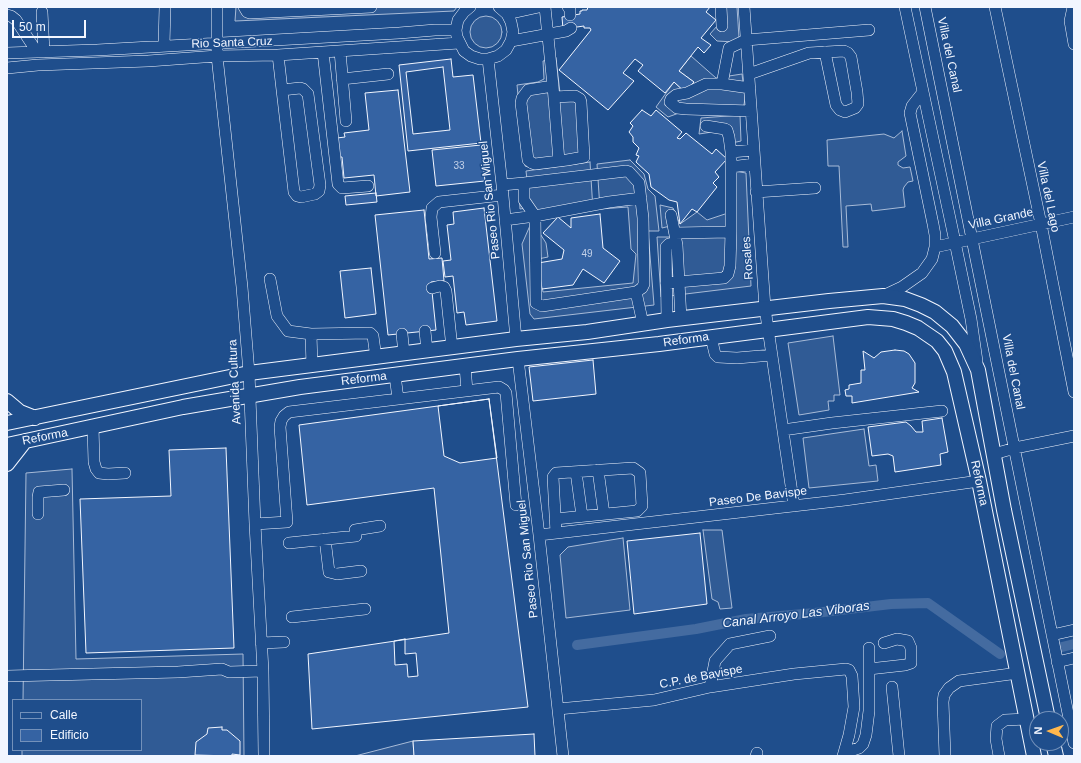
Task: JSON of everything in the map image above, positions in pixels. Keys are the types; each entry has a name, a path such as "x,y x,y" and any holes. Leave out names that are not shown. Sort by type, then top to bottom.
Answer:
{"main road":[{"name":"Reforma","path":"7,423 249,373 376,358 513,339 587,332 667,320 765,308 883,296 901,298 935,312 958,332 966,344 978,370 1004,510 1046,711"},
{"name":"Reforma","path":"7,445 183,407 300,387 524,358 711,337 768,329 879,317 893,319 918,328 931,336 945,351 954,372 980,481 1034,756"},
{"path":"524,358 542,352 583,344 587,339 587,332"},
{"path":"459,367 458,362 463,359 507,351 513,339"},
{"path":"7,400 20,412 35,418"},
{"path":"7,464 24,441"},
{"path":"986,514 1004,510"}],"street":[{"path":"164,45 165,7"},
{"name":"Avenida Cultura","path":"217,7 217,56 242,288 249,373 263,667 264,756"},
{"path":"244,7 250,13 371,7"},
{"path":"470,7 458,20 456,30 459,43 464,50 471,56 480,59 488,59 498,56 506,50 511,41 513,32 511,22 503,10 539,7"},
{"path":"545,7 559,161"},
{"path":"721,7 722,26"},
{"name":"Rosales","path":"744,7 765,308 794,506"},
{"path":"905,7 971,319 978,370"},
{"name":"Villa del Canal","path":"926,7 1074,743"},
{"name":"Villa del Lago","path":"995,7 1041,224 1074,392"},
{"path":"1073,7 1070,21 1074,44"},
{"path":"40,52 42,12"},
{"path":"7,15 16,20 40,52"},
{"path":"511,41 548,35 566,31 571,28"},
{"name":"Rio Santa Cruz","path":"7,53 456,30"},
{"path":"722,84 729,48 746,40 869,30"},
{"name":"Rio Santa Cruz","path":"7,68 38,65 148,61 217,56 278,55 459,43"},
{"path":"340,51 346,121"},
{"path":"749,74 809,53 825,52 844,51 848,53 850,57 858,98 858,104 855,108 845,112 840,110 836,105 825,52"},
{"path":"323,52 338,184 342,188 368,186"},
{"path":"278,55 282,90 294,192 297,196 301,197 315,194 319,191 320,186 308,94 300,88 282,90"},
{"name":"Paseo Rio San Miguel","path":"488,59 503,190 513,339"},
{"path":"342,79 388,74"},
{"path":"750,88 722,84 706,84 687,93 676,96 671,99 670,102 677,108 751,111"},
{"path":"553,86 528,90 522,98 521,103 528,160 535,164 584,157 580,99 575,96 554,97"},
{"path":"883,296 902,287 922,273 932,259 935,247 934,230 910,113 912,106 923,92"},
{"path":"666,283 724,278 728,274 730,266 731,232 731,152 727,130 706,126"},
{"path":"731,152 754,150"},
{"path":"731,167 754,164"},
{"path":"435,253 431,217 432,208 439,202 503,190 524,183 626,171 635,177 640,183 643,218 644,284 640,291 542,306 538,305 535,301 535,216 524,200 524,183"},
{"path":"756,192 815,188"},
{"path":"505,220 641,198"},
{"path":"671,215 676,237 681,319"},
{"name":"Villa Grande","path":"935,247 1074,217"},
{"path":"667,320 666,247 676,237 731,232"},
{"path":"270,279 276,316 288,330 311,334 370,333 373,336 376,358"},
{"path":"432,288 440,286 444,287 446,291 452,348"},
{"path":"636,292 643,324"},
{"path":"425,331 427,351"},
{"path":"311,334 312,366"},
{"path":"402,334 404,354"},
{"path":"711,337 715,354 718,357 737,358 772,354"},
{"name":"Paseo Rio San Miguel","path":"524,358 539,535 563,756"},
{"path":"459,367 467,391"},
{"path":"395,375 398,399"},
{"path":"255,524 287,522 280,427 284,416 289,412 498,387 506,393 516,505"},
{"path":"783,430 942,411"},
{"path":"93,427 94,462 96,469 99,473 125,473"},
{"path":"994,454 1015,448 1074,436"},
{"path":"556,519 638,511 642,506 640,473 633,468 556,473 553,475 556,533"},
{"path":"598,470 604,514"},
{"path":"576,472 582,516"},
{"name":"Paseo De Bavispe","path":"539,535 845,500 980,481"},
{"path":"38,514 38,494 40,492 64,490"},
{"path":"289,543 325,539 356,533 380,526"},
{"path":"325,539 329,572 337,574 361,571"},
{"path":"292,617 365,609"},
{"path":"1052,635 1074,630"},
{"path":"710,687 715,661 730,644 770,636"},
{"path":"869,669 911,663 911,648 908,641 897,639 884,643"},
{"path":"261,643 284,642"},
{"path":"844,754 859,748 863,744 869,711 870,648"},
{"path":"1057,662 1074,658"},
{"path":"7,676 178,672 222,669 229,665 263,667"},
{"name":"C.P. de Bavispe","path":"558,709 654,700 710,687 842,668 849,670 852,676 854,706 844,754"},
{"path":"945,756 943,702 944,695 949,688 959,681 1018,673"},
{"path":"892,687 899,756"},
{"path":"999,756 996,739 998,726 1005,720 1027,719"}],"shaded area":[{"path":"236,7 457,7 454,11 235,21"},
{"path":"716,7 737,7 739,38 734,42 717,41 710,34 725,17"},
{"path":"483,16 489,16 499,23 502,32 501,38 495,45 489,48 483,48 473,41 470,35 470,29 477,19"},
{"path":"691,56 716,78 742,74 745,99 743,110 679,113 668,117 656,107 674,82 685,92 694,82 679,71"},
{"path":"556,58 560,93 576,91 586,161 531,168 525,166 517,85 538,82 544,79 543,61"},
{"path":"740,115 741,141 727,144 725,130 699,134 701,118"},
{"path":"902,131 906,156 898,162 898,165 903,168 910,167 913,181 908,182 903,190 905,207 872,211 871,204 846,206 848,247 843,247 839,166 828,166 827,140 884,134 894,138"},
{"path":"630,160 644,174 648,189 655,196 659,231 648,231 654,305 534,319 530,314 522,244 532,221 546,243 548,257 538,259 543,292 633,283 636,254 631,249 628,207 600,209 597,164"},
{"path":"590,162 593,210 537,215 535,207 520,209 519,189 528,188 526,171"},
{"path":"728,170 746,173 751,286 661,297 657,237 670,237 670,226 662,228 660,205 673,208 680,224 697,212 707,220 728,213"},
{"path":"833,336 840,395 834,395 834,401 828,401 829,410 799,415 788,343"},
{"path":"864,429 869,466 876,465 878,481 809,488 803,438"},
{"path":"72,469 76,659 243,654 244,756 22,756 22,751 142,751 142,699 23,699 26,473"},
{"path":"703,530 722,530 732,608 720,609 718,602 712,599"},
{"path":"623,538 630,610 566,618 560,555 568,547"},
{"path":"413,741 414,756 355,756"}],"building":[{"path":"588,7 710,7 706,12 716,20 701,38 711,45 704,53 698,47 679,71 694,82 685,92 674,82 665,93 638,71 643,65 635,59 623,73 634,81 608,110 559,70 591,30 590,28 584,28 584,26 563,29 562,17 580,14 580,11 587,10"},
{"path":"451,59 453,77 473,75 481,143 408,151 399,65"},
{"path":"443,67 450,130 413,134 406,72"},
{"path":"398,90 410,192 376,196 374,175 344,178 342,157 339,157 337,138 345,137 344,133 369,130 365,93"},
{"path":"642,110 651,116 656,110 682,132 677,138 680,139 686,133 712,154 716,149 727,159 715,172 719,177 713,183 717,187 697,212 692,209 680,224 677,202 669,200 651,187 649,174 636,162 639,156 636,155 639,148 633,142 633,137 629,132 633,126 630,123"},
{"path":"481,145 485,181 436,186 432,150"},
{"path":"376,193 377,202 346,205 345,196"},
{"path":"484,208 497,321 466,325 464,312 457,313 453,276 445,277 443,261 451,260 447,225 454,224 453,212"},
{"path":"424,210 429,259 442,258 444,281 431,282 436,330 388,335 375,215"},
{"path":"600,214 603,248 620,261 604,283 583,269 573,285 542,289 538,263 562,259 564,250 543,233 558,217 571,228 571,218"},
{"path":"371,268 376,314 345,318 340,271"},
{"path":"895,350 904,351 909,354 915,363 915,383 912,388 919,392 852,403 852,396 846,396 845,390 849,389 849,385 861,383 861,370 865,370 863,351 874,358 881,352"},
{"path":"593,360 596,394 533,401 529,367"},
{"path":"489,399 528,707 312,729 308,654 449,633 434,488 307,505 299,425"},
{"path":"489,399 497,458 460,463 444,456 438,406"},
{"path":"942,418 948,452 940,454 941,465 895,472 893,456 888,454 872,456 868,427 906,422 916,432 923,432 922,421"},
{"path":"226,448 234,648 86,653 80,499 171,496 169,450"},
{"path":"700,533 707,604 634,614 627,541"},
{"path":"405,639 405,654 416,653 418,676 408,677 407,664 395,665 394,641"},
{"path":"222,727 222,730 227,730 240,741 240,755 195,755 196,742 207,734 208,728"},
{"path":"534,734 535,756 414,756 413,741"}],"waterway":[{"name":"Canal Arroyo Las Viboras","path":"577,645 696,629 746,619 891,604 928,603 1000,654"},
{"name":"Canal Arroyo Las Viboras","path":"1062,647 1074,644"}]}
